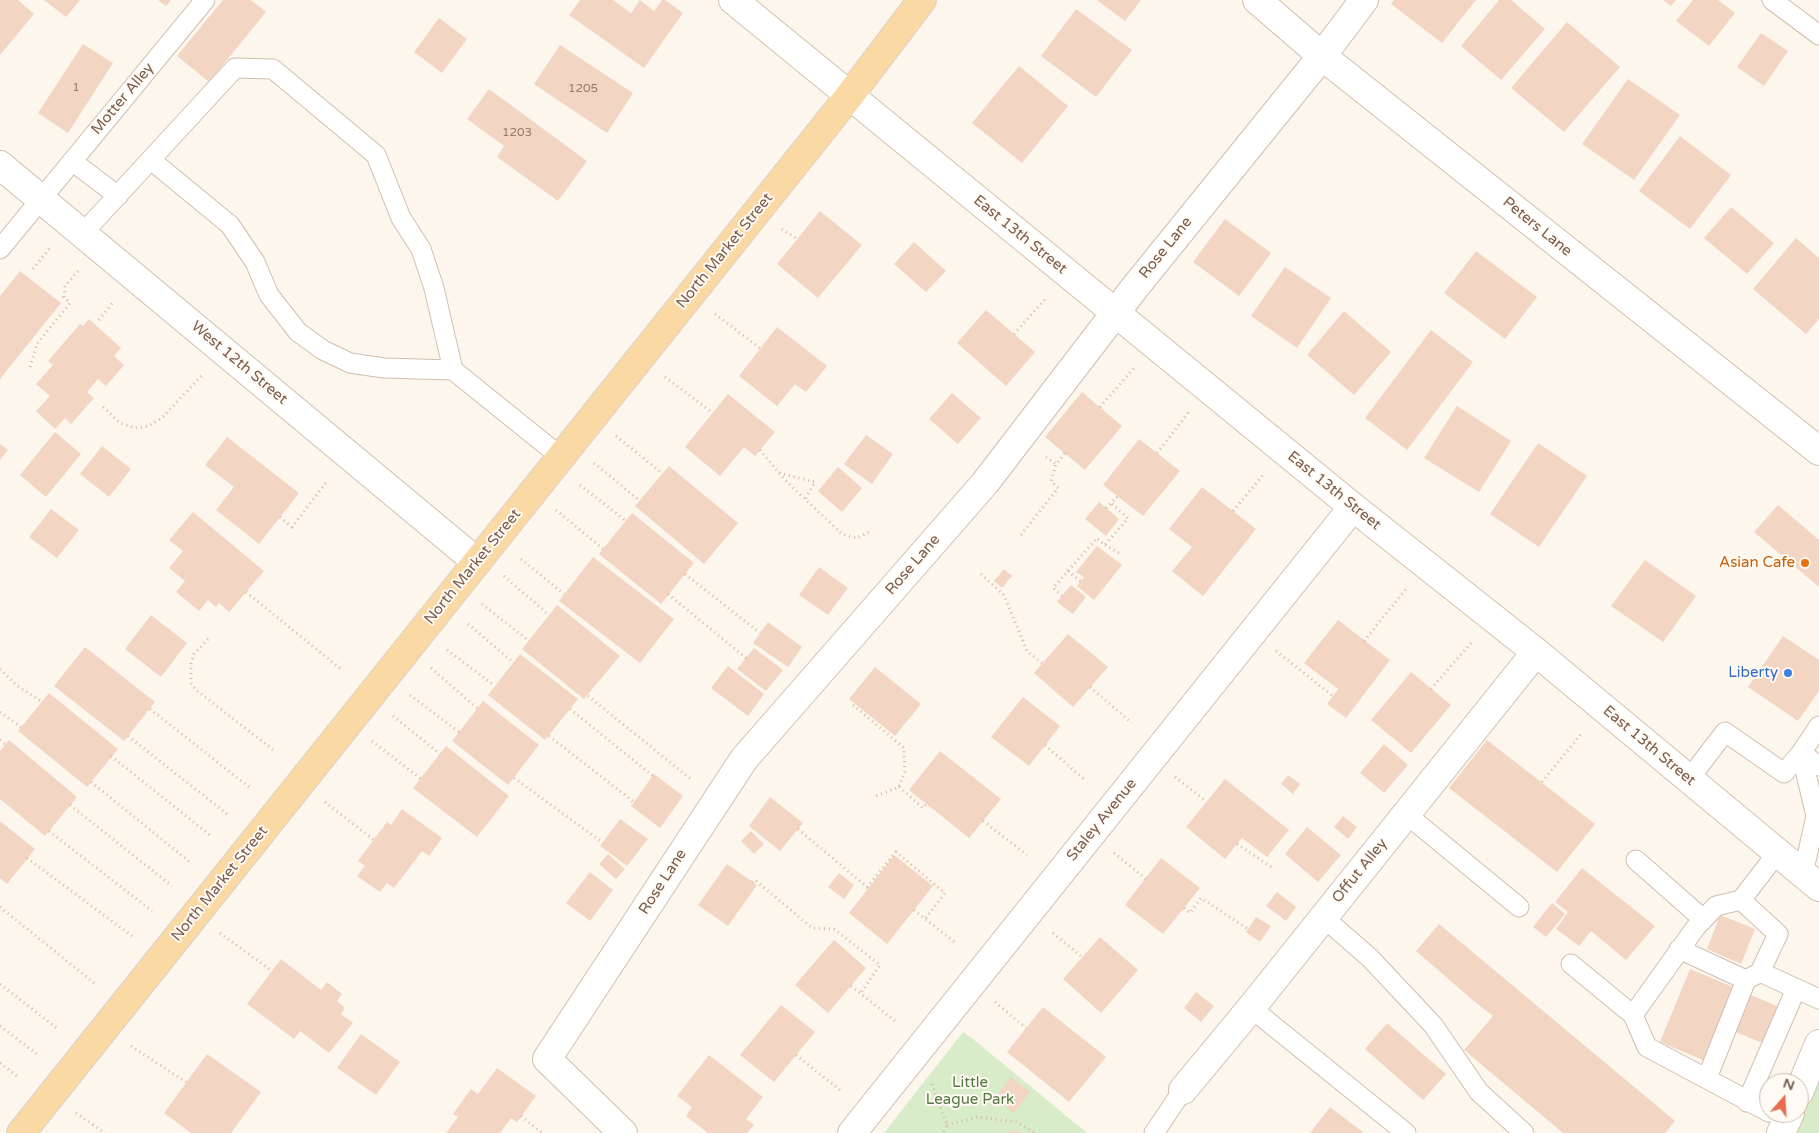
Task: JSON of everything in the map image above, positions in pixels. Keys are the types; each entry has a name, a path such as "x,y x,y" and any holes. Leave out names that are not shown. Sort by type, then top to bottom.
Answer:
{"main road":[{"name":"North Market Street","path":"22,1133 850,95 922,0"}],"street":[{"name":"East 13th Street","path":"733,0 1353,507 1536,652 1811,880"},
{"name":"Peters Lane","path":"1257,0 1322,56 1819,451"},
{"name":"Rose Lane","path":"623,1133 547,1059 744,759 985,483 1115,313 1322,56 1364,0"},
{"name":"West 12th Street","path":"0,165 477,562"},
{"name":"Staley Avenue","path":"852,1133 1353,507"},
{"name":"Offut Alley","path":"1182,1090 1251,1008 1536,652"},
{"path":"1807,1073 1819,1044"}],"lane":[{"name":"Motter Alley","path":"0,249 205,0"},
{"path":"1772,0 1819,35"},
{"path":"83,233 235,68 273,68 376,155 401,218 421,249 434,288 453,370"},
{"path":"151,160 230,225 255,262 268,295 298,332 323,350 350,362 384,368 453,370 561,457"},
{"path":"72,161 118,196"},
{"path":"1689,779 1725,732 1784,773 1802,753 1819,726"},
{"path":"1802,753 1819,766"},
{"path":"1802,753 1816,816 1811,880"},
{"path":"1406,814 1519,907"},
{"path":"1633,1015 1679,949 1703,919 1716,906 1741,900 1778,852"},
{"path":"1636,860 1703,919"},
{"path":"1707,1078 1753,976 1778,934 1741,900"},
{"path":"1323,917 1370,958 1433,1025 1479,1092 1524,1133"},
{"path":"1679,949 1753,976 1796,989 1819,999"},
{"path":"1571,964 1633,1015 1647,1047 1759,1108"},
{"path":"1748,1102 1796,989"},
{"path":"1251,1008 1406,1133"},
{"path":"1154,1133 1182,1090"}],"path":[{"path":"778,226 797,239"},
{"path":"33,269 50,248"},
{"path":"30,367 37,344 70,303 64,297 65,286 78,271"},
{"path":"1014,334 1047,297"},
{"path":"99,320 115,300"},
{"path":"710,310 760,348"},
{"path":"1100,407 1135,367"},
{"path":"103,407 120,422 135,428 148,426 162,418 203,373"},
{"path":"660,374 713,413"},
{"path":"1157,453 1189,412"},
{"path":"613,434 662,473"},
{"path":"760,450 778,473 842,534 857,538 869,532"},
{"path":"592,461 640,501"},
{"path":"1021,536 1058,488 1052,481 1056,464"},
{"path":"778,473 815,482 805,500"},
{"path":"1233,511 1265,474"},
{"path":"280,517 292,527 330,477"},
{"path":"576,481 626,521"},
{"path":"1106,508 1118,496"},
{"path":"1105,545 1128,518 1111,503"},
{"path":"554,508 603,549"},
{"path":"1062,596 1053,588 1097,538 1122,555"},
{"path":"516,555 564,594"},
{"path":"1068,571 1081,582"},
{"path":"502,574 549,615"},
{"path":"685,574 760,634"},
{"path":"981,574 1004,595 1027,651 1042,663"},
{"path":"1364,641 1406,589"},
{"path":"246,592 342,670"},
{"path":"668,594 746,658"},
{"path":"479,602 529,640"},
{"path":"464,620 514,663"},
{"path":"208,639 194,654 191,664 191,683 196,690 276,752"},
{"path":"1431,689 1472,643"},
{"path":"443,646 495,686"},
{"path":"1275,651 1333,696"},
{"path":"427,665 478,708"},
{"path":"0,669 16,684 42,702"},
{"path":"1090,687 1132,723"},
{"path":"406,692 459,732"},
{"path":"588,696 717,800"},
{"path":"853,705 904,748 906,771 899,787 876,796"},
{"path":"150,708 249,787"},
{"path":"570,709 653,776"},
{"path":"0,712 21,726"},
{"path":"389,713 440,754"},
{"path":"1542,782 1582,733"},
{"path":"128,736 227,814"},
{"path":"548,736 634,802"},
{"path":"368,738 420,779"},
{"path":"0,740 5,744"},
{"path":"1045,745 1086,781"},
{"path":"111,756 211,836"},
{"path":"1175,776 1206,802"},
{"path":"514,778 603,843"},
{"path":"91,782 190,862"},
{"path":"899,787 923,808 926,804"},
{"path":"320,798 374,840"},
{"path":"70,805 172,886"},
{"path":"983,821 1027,855"},
{"path":"798,829 868,888 896,852 945,893 925,918"},
{"path":"49,831 152,911"},
{"path":"1237,844 1273,868"},
{"path":"1114,853 1146,879"},
{"path":"27,858 132,936"},
{"path":"752,882 756,880 812,928 834,929 880,965 860,994"},
{"path":"1184,908 1190,913 1201,898 1248,929"},
{"path":"0,907 94,984"},
{"path":"914,910 957,944"},
{"path":"1050,931 1082,957"},
{"path":"217,932 272,971"},
{"path":"0,984 58,1028"},
{"path":"851,986 895,1021"},
{"path":"995,1001 1026,1028"},
{"path":"0,1026 37,1054"},
{"path":"128,1044 186,1082"},
{"path":"919,1049 947,1125 943,1133"},
{"path":"796,1055 840,1090"},
{"path":"0,1063 18,1077"},
{"path":"74,1111 105,1133"},
{"path":"521,1116 542,1133"},
{"path":"947,1125 977,1117 1017,1122 1036,1133"}],"green space":[{"name":"Little League Park","path":"963,1032 973,1039 1087,1133 884,1133"},
{"path":"1819,1062 1819,1133 1790,1133 1794,1123 1809,1123 1809,1087"}],"building":[{"path":"0,0 18,0 34,14 0,55"},
{"path":"44,0 80,0 66,17"},
{"path":"158,0 171,0 166,6"},
{"path":"223,0 251,0 266,12 209,82 177,56"},
{"path":"580,0 613,0 631,13 640,0 654,11 662,0 665,0 683,13 644,68 569,15"},
{"path":"1097,0 1141,0 1125,21"},
{"path":"1394,0 1476,0 1442,43 1391,4"},
{"path":"1499,0 1511,0 1545,29 1501,80 1461,46"},
{"path":"1663,0 1676,0 1671,6"},
{"path":"1693,0 1718,0 1735,13 1709,46 1676,21"},
{"path":"1076,9 1132,50 1096,97 1041,56"},
{"path":"439,18 467,39 442,73 414,52"},
{"path":"1567,22 1620,67 1564,132 1511,88"},
{"path":"1761,33 1788,51 1764,86 1737,67"},
{"path":"83,44 113,63 68,133 38,113"},
{"path":"560,45 633,93 607,133 534,84"},
{"path":"1019,66 1068,106 1022,163 972,123"},
{"path":"1628,79 1680,115 1634,180 1582,144"},
{"path":"489,89 587,161 558,201 497,157 504,146 467,119"},
{"path":"1680,136 1731,175 1690,229 1639,191"},
{"path":"1731,207 1774,243 1747,274 1704,238"},
{"path":"820,211 862,245 818,298 777,264"},
{"path":"1225,219 1271,253 1239,296 1193,262"},
{"path":"1796,238 1819,258 1819,319 1806,334 1753,289"},
{"path":"914,242 946,271 926,292 894,264"},
{"path":"1476,251 1537,297 1505,339 1444,293"},
{"path":"1285,267 1331,298 1297,348 1251,316"},
{"path":"20,271 61,303 0,379 0,296"},
{"path":"986,310 1035,352 1006,386 957,343"},
{"path":"1344,311 1391,352 1354,395 1307,355"},
{"path":"89,319 121,348 114,356 124,365 106,386 98,379 87,392 94,398 71,424 65,418 55,429 36,411 50,396 36,384 53,365 48,361 80,324 83,326"},
{"path":"777,327 827,366 806,392 795,384 777,406 739,376"},
{"path":"1431,330 1473,362 1407,450 1365,418"},
{"path":"1082,392 1122,426 1085,470 1045,437"},
{"path":"952,393 981,418 958,444 929,419"},
{"path":"728,394 775,432 755,456 744,447 720,476 685,447"},
{"path":"1457,406 1511,441 1479,492 1424,458"},
{"path":"55,432 81,454 46,497 20,475"},
{"path":"866,435 893,454 872,484 844,464"},
{"path":"227,437 299,493 259,544 216,510 234,487 205,465"},
{"path":"1139,439 1180,471 1143,516 1103,485"},
{"path":"1538,443 1587,476 1539,547 1490,514"},
{"path":"0,444 8,450 0,460"},
{"path":"102,446 131,469 109,497 80,474"},
{"path":"669,466 738,523 704,564 635,506"},
{"path":"838,467 862,488 842,512 818,491"},
{"path":"1202,487 1256,529 1203,596 1172,571 1192,547 1169,529"},
{"path":"1099,502 1119,519 1106,536 1085,519"},
{"name":"Asian Cafe","path":"1778,505 1819,540 1819,587 1754,532"},
{"path":"51,509 79,530 57,558 29,537"},
{"path":"193,512 264,571 229,612 219,603 216,607 208,600 199,611 176,592 185,581 169,568 183,551 169,540"},
{"path":"632,513 694,563 661,604 599,554"},
{"path":"1097,546 1122,565 1094,600 1077,586 1084,577 1076,572"},
{"path":"593,557 674,619 640,663 559,601"},
{"path":"1645,560 1696,596 1663,642 1611,606"},
{"path":"819,567 848,588 828,615 799,595"},
{"path":"1004,569 1012,576 1002,588 994,581"},
{"path":"1071,585 1086,597 1073,614 1057,602"},
{"path":"557,605 620,656 584,699 522,649"},
{"path":"151,615 187,643 161,677 125,649"},
{"path":"1338,620 1390,660 1346,718 1327,704 1338,689 1304,663"},
{"path":"768,622 802,647 788,667 753,643"},
{"path":"1068,634 1108,667 1073,707 1034,673"},
{"name":"Liberty","path":"1783,636 1819,660 1819,691 1798,721 1748,687"},
{"path":"85,647 155,702 124,741 54,686"},
{"path":"754,648 783,670 766,691 737,669"},
{"path":"520,654 578,699 545,740 488,695"},
{"path":"728,666 764,694 748,716 711,688"},
{"path":"875,667 921,704 895,736 849,699"},
{"path":"1411,672 1451,705 1411,753 1371,720"},
{"path":"49,693 118,749 87,787 18,731"},
{"path":"1023,697 1060,726 1029,766 991,737"},
{"path":"483,701 539,745 508,785 452,741"},
{"path":"9,740 77,797 45,836 0,799 0,751"},
{"path":"1487,740 1595,824 1557,872 1449,788"},
{"path":"1384,744 1408,765 1384,793 1360,773"},
{"path":"446,746 509,796 477,837 413,788"},
{"path":"940,751 1001,799 969,838 909,790"},
{"path":"654,774 683,796 660,828 631,806"},
{"path":"1288,775 1300,784 1293,794 1281,784"},
{"path":"1225,779 1289,830 1267,857 1242,838 1225,859 1186,827"},
{"path":"770,797 803,823 780,851 749,826"},
{"path":"402,809 442,838 429,856 422,851 394,888 387,883 380,892 357,876 365,866 358,861 387,822 391,825"},
{"path":"1343,816 1357,827 1348,839 1334,827"},
{"path":"620,819 648,839 627,866 600,846"},
{"path":"0,821 35,849 7,884 0,878"},
{"path":"1307,827 1341,855 1318,882 1285,854"},
{"path":"751,831 764,844 754,854 741,841"},
{"path":"608,854 625,869 616,879 599,864"},
{"path":"894,855 933,886 887,944 849,913"},
{"path":"1161,858 1200,888 1163,934 1125,905"},
{"path":"727,864 757,885 728,926 698,905"},
{"path":"1582,868 1655,926 1626,960 1591,931 1579,946 1556,929 1568,912 1555,902"},
{"path":"590,872 613,890 590,921 566,903"},
{"path":"839,873 854,885 844,899 828,887"},
{"path":"1277,892 1296,907 1286,921 1266,906"},
{"path":"1552,903 1565,914 1546,937 1533,927"},
{"path":"1720,915 1755,929 1741,964 1707,949"},
{"path":"1256,917 1271,926 1260,942 1246,932"},
{"path":"1439,924 1675,1121 1665,1133 1563,1133 1464,1050 1493,1016 1416,951"},
{"path":"1100,937 1138,970 1101,1013 1063,979"},
{"path":"834,940 866,968 828,1013 795,985"},
{"path":"281,959 321,990 327,982 342,994 337,1001 345,1008 341,1014 353,1023 329,1053 300,1031 294,1039 247,1004"},
{"path":"1690,969 1733,987 1703,1060 1660,1042"},
{"path":"1196,992 1214,1006 1201,1022 1184,1008"},
{"path":"1746,993 1782,1008 1767,1045 1731,1030"},
{"path":"781,1005 815,1032 774,1082 740,1055"},
{"path":"1043,1007 1106,1057 1069,1102 1007,1052"},
{"path":"1387,1023 1446,1074 1423,1100 1365,1049"},
{"path":"361,1034 400,1062 376,1095 337,1068"},
{"path":"207,1054 261,1092 231,1133 191,1133 164,1113"},
{"path":"709,1055 763,1097 746,1119 754,1125 747,1133 708,1133 686,1116 692,1107 677,1096"},
{"path":"497,1068 536,1096 517,1122 511,1118 500,1133 446,1133 458,1117 453,1114 471,1089 478,1094"},
{"path":"1011,1077 1030,1092 1014,1113 995,1098"},
{"path":"1330,1107 1364,1133 1310,1133"},
{"path":"1020,1130 1020,1133 1008,1133 1008,1132"}],"place":[{"name":"Asian Cafe","path":"1805,563"},
{"name":"Liberty","path":"1788,673"}]}
